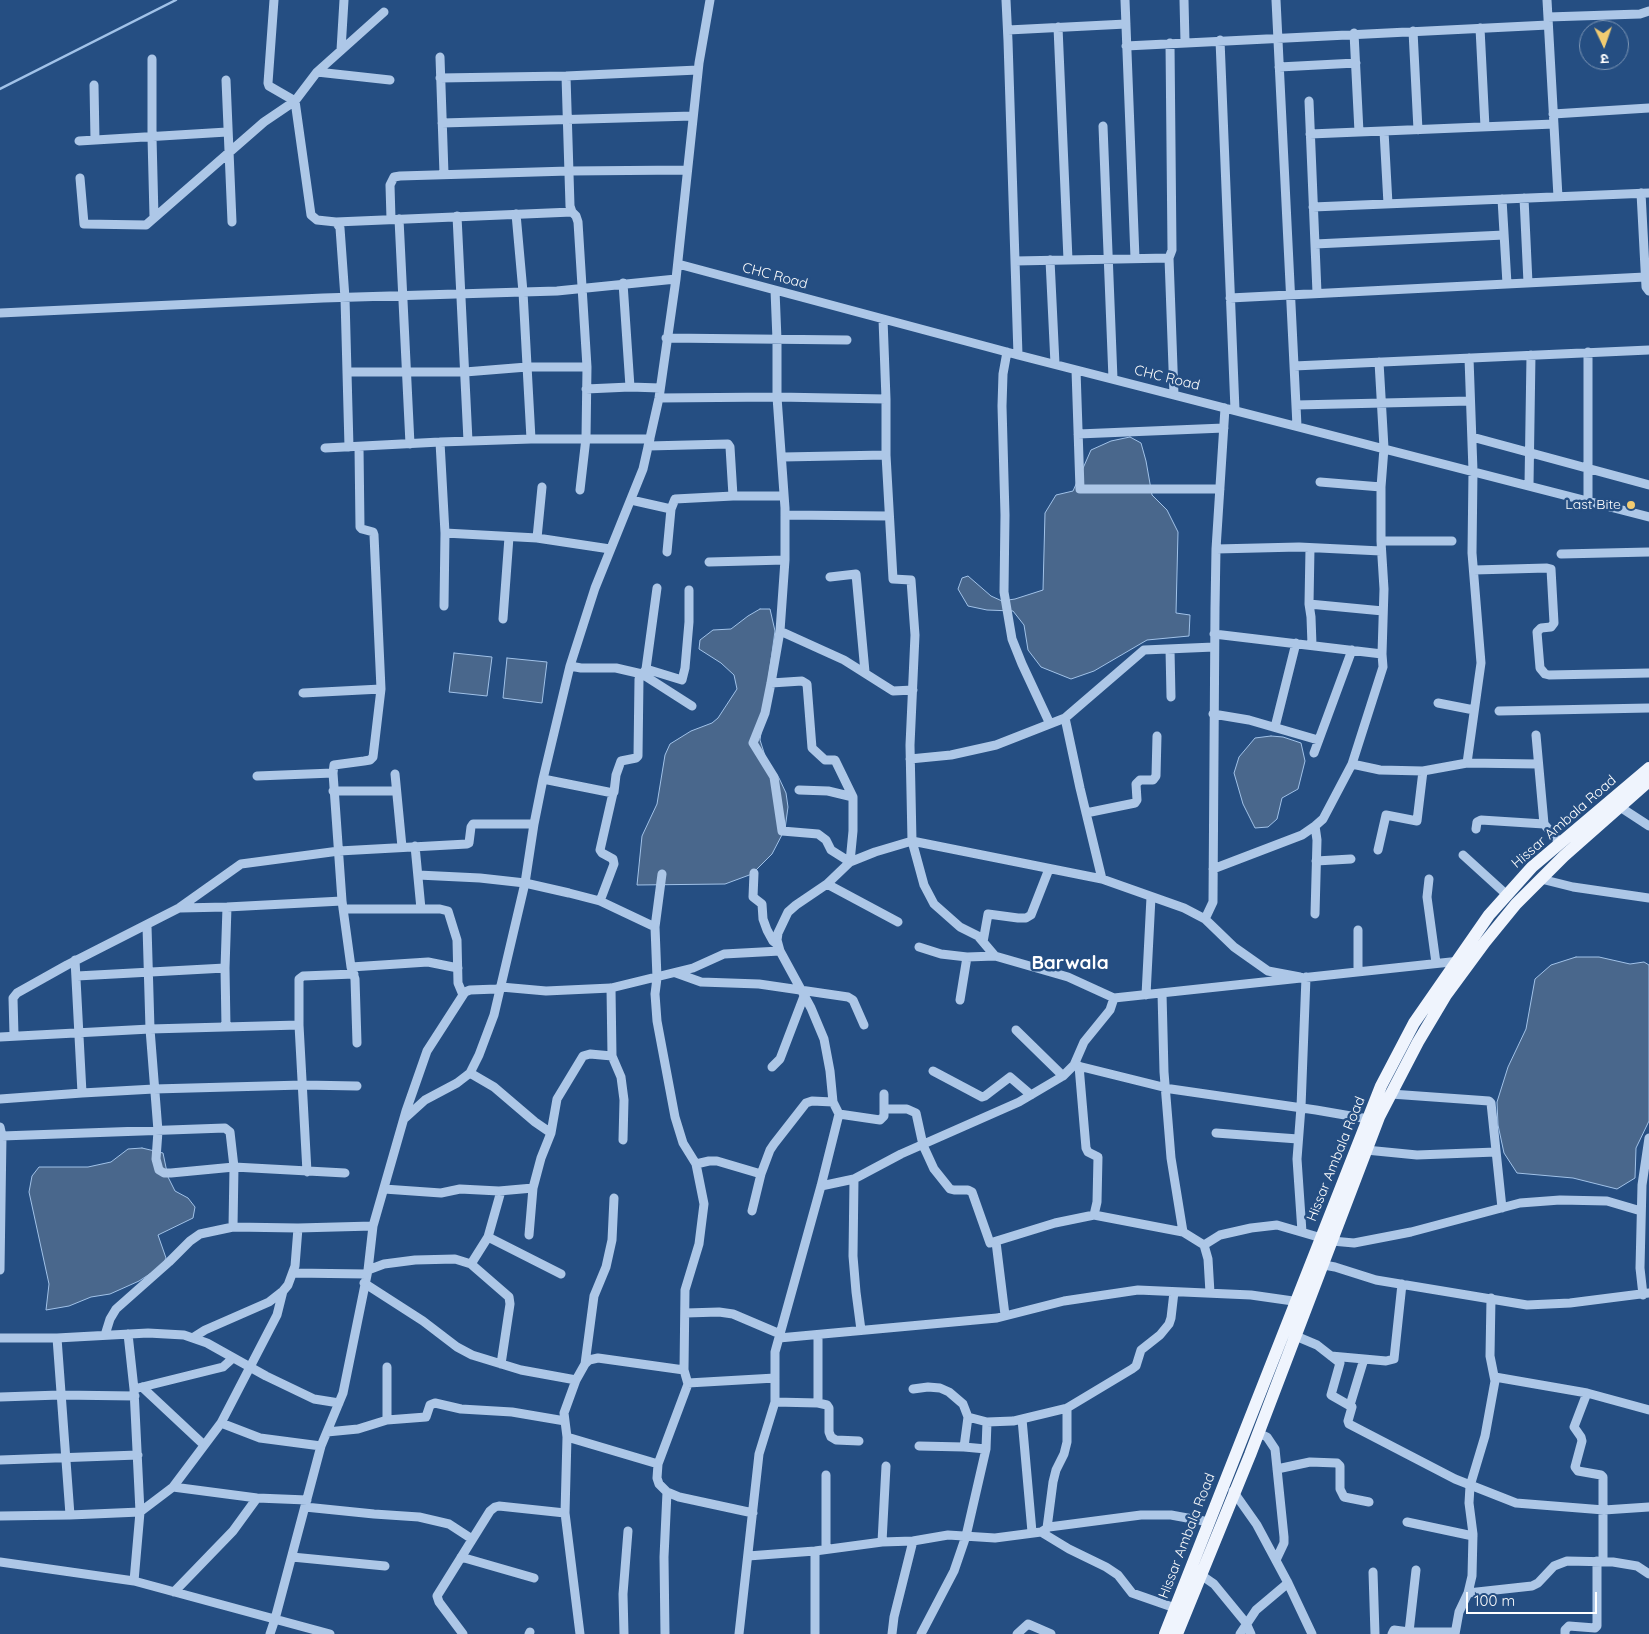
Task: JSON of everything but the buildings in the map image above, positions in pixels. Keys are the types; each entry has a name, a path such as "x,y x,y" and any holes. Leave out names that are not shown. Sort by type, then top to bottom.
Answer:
{"main road":[{"name":"Hissar Ambala Road","path":"1326,1238 1366,1150 1381,1086 1414,1023 1457,960 1489,915 1532,867 1649,768"},
{"name":"Hissar Ambala Road","path":"1165,1634 1226,1477 1289,1333 1373,1120 1391,1094 1446,994 1516,904 1564,856 1649,781"},
{"name":"Hissar Ambala Road","path":"1177,1634 1258,1432 1289,1333"}],"street":[{"path":"274,0 268,83 269,86 295,100"},
{"path":"341,50 344,0"},
{"path":"404,1118 425,1100 470,1073 494,1015 525,883 543,779 570,666 595,588 643,469 659,398 678,264 698,70 710,0"},
{"path":"1006,0 1018,355"},
{"path":"1125,0 1135,258"},
{"path":"1184,0 1186,42"},
{"path":"1276,0 1297,426"},
{"path":"1546,0 1558,197"},
{"path":"1126,46 1480,28 1640,14 1649,11"},
{"path":"80,178 83,221 85,225 144,225 264,122 295,100 317,72 384,12"},
{"path":"1008,30 1126,24"},
{"path":"1058,27 1068,260"},
{"path":"1480,28 1484,127"},
{"path":"1413,31 1418,130"},
{"path":"1354,33 1359,132"},
{"path":"1220,40 1235,410"},
{"path":"1170,43 1172,250 1169,258 1174,394"},
{"path":"440,57 444,174"},
{"path":"152,59 154,218"},
{"path":"1279,67 1356,63"},
{"path":"440,78 566,76 698,70"},
{"path":"317,72 390,80"},
{"path":"566,76 570,208 578,222 586,367 586,438 580,490"},
{"path":"226,80 232,222"},
{"path":"94,85 95,140"},
{"path":"295,100 311,215 317,220 336,222 572,212"},
{"path":"1309,101 1317,293"},
{"path":"1553,114 1649,108"},
{"path":"442,123 693,116"},
{"path":"1310,134 1554,124"},
{"path":"1103,126 1113,379"},
{"path":"1384,131 1388,204"},
{"path":"79,141 227,132"},
{"path":"410,444 402,295 390,185 394,177 569,171 688,170"},
{"path":"1313,207 1645,193 1646,287 1649,290"},
{"path":"1524,198 1528,283"},
{"path":"1502,199 1506,284"},
{"path":"516,214 523,292 531,439"},
{"path":"457,216 468,441"},
{"path":"336,222 340,228 345,298 349,447"},
{"path":"1315,244 1504,235"},
{"path":"1016,261 1169,258"},
{"path":"1050,260 1054,364"},
{"name":"CHC Road","path":"678,264 1006,352 1649,517"},
{"path":"1230,298 1646,277"},
{"path":"0,313 402,295 523,292 676,279"},
{"path":"623,283 630,388"},
{"path":"775,290 777,397 785,515 785,560 780,631 771,683 765,713 753,743 774,777 781,831 818,834 826,840 831,850 850,862"},
{"path":"883,319 888,516 893,579 911,580 915,635 910,759 912,841 924,885 934,904 960,927 976,935 995,956"},
{"path":"666,338 847,340"},
{"path":"1294,366 1649,350"},
{"path":"1006,352 1002,406 1005,515 1004,592 1012,639 1050,724"},
{"path":"1588,352 1588,501"},
{"path":"1529,485 1531,355"},
{"path":"1467,763 1480,663 1472,519 1473,471 1469,358"},
{"path":"1213,869 1302,835 1315,826 1323,819 1352,764 1383,668 1384,589 1381,551 1381,487 1384,448 1379,362"},
{"path":"347,372 465,372 528,367 586,367"},
{"path":"1076,370 1080,489 1220,490"},
{"path":"586,390 660,388"},
{"path":"659,398 777,397 886,399"},
{"path":"1296,405 1470,401"},
{"path":"1206,919 1213,902 1216,549 1226,408"},
{"path":"1078,434 1224,428"},
{"path":"1472,437 1649,485"},
{"path":"325,448 440,442 586,438 728,444 730,447 733,496"},
{"path":"440,442 445,533 444,606"},
{"path":"357,1043 352,971 338,851 333,773 334,765 370,760 373,757 381,689 374,534 362,529 360,526 359,447"},
{"path":"782,457 886,455"},
{"path":"1320,482 1381,487"},
{"path":"537,538 542,487"},
{"path":"667,552 671,509 674,500 678,498 784,496"},
{"path":"631,500 671,509"},
{"path":"785,515 888,516"},
{"path":"445,533 537,538 610,549"},
{"path":"503,619 509,537"},
{"path":"1381,541 1452,541"},
{"path":"1216,549 1310,548 1381,551"},
{"path":"1310,548 1309,604 1312,645"},
{"path":"1561,554 1649,552"},
{"path":"709,562 785,560"},
{"path":"1474,570 1551,569 1554,623 1551,627 1540,628 1537,632 1540,668 1544,674 1649,673"},
{"path":"830,577 856,574 865,672"},
{"path":"600,901 614,864 613,859 600,850 614,793 616,775 621,761 636,758 639,755 639,679 644,672 657,588"},
{"path":"570,666 581,668 616,668 682,680 685,668 689,622 689,590"},
{"path":"1309,604 1383,611"},
{"path":"780,631 844,660 893,691 912,690"},
{"path":"1214,634 1382,654"},
{"path":"1275,728 1296,644"},
{"path":"910,759 951,755 996,745 1066,718 1144,650 1214,647"},
{"path":"1170,649 1171,697"},
{"path":"1314,753 1352,650"},
{"path":"644,672 692,706"},
{"path":"771,683 807,682 812,748 825,760 835,760 853,797 853,831 850,862"},
{"path":"303,693 381,689"},
{"path":"1438,703 1474,710"},
{"path":"1499,711 1649,708"},
{"path":"1214,714 1249,720 1318,740"},
{"path":"1066,718 1102,879"},
{"path":"1536,735 1544,824 1560,844"},
{"path":"1086,812 1137,800 1136,784 1140,780 1153,780 1156,776 1157,736"},
{"path":"1352,764 1380,770 1424,771 1467,763 1538,764"},
{"path":"1378,850 1386,815 1417,821 1424,771"},
{"path":"258,776 333,773"},
{"path":"395,774 402,847"},
{"path":"543,779 614,793"},
{"path":"800,790 828,792 853,797"},
{"path":"333,791 396,791"},
{"path":"1620,807 1649,826"},
{"path":"1476,829 1478,822 1481,820 1544,824"},
{"path":"14,1035 13,1000 15,995 75,960 180,908 243,863 338,851 467,844 472,826 475,824 534,824"},
{"path":"1315,826 1315,914"},
{"path":"779,948 778,933 788,912 796,904 827,884 850,862 912,841 1102,879 1184,908 1206,919 1234,947 1268,971 1303,977"},
{"path":"415,846 420,909"},
{"path":"1463,855 1507,895"},
{"path":"1316,861 1351,859"},
{"path":"983,942 988,914 1018,918 1026,918 1032,915 1049,868"},
{"path":"662,874 655,927 657,1021 675,1117 683,1144 696,1164 702,1189 704,1214 699,1244 685,1290 684,1370 688,1383 658,1464 657,1478 659,1484 667,1492 679,1497 753,1513"},
{"path":"740,1634 759,1454 775,1402 776,1352 839,1114 833,1102 824,1039 779,948 767,930 762,904 753,898 754,874"},
{"path":"418,875 480,878 525,883 600,901 655,927"},
{"path":"1428,879 1427,897 1436,963"},
{"path":"1541,879 1573,887 1649,898"},
{"path":"827,884 898,922"},
{"path":"1146,994 1151,897"},
{"path":"180,908 343,905 445,910 450,913 457,940 458,983 463,995"},
{"path":"226,1027 227,907"},
{"path":"147,926 150,1029 158,1131 156,1161 159,1169 162,1172 234,1167 345,1173"},
{"path":"1358,930 1358,972"},
{"path":"918,947 941,954 967,958 995,956 1068,978 1114,998 1457,960 1471,961"},
{"path":"270,1634 321,1446 343,1393 366,1276 373,1226 404,1118 427,1052 463,995 466,991 470,990 496,989 501,987 546,992 611,988 694,968 724,954 779,948"},
{"path":"960,1000 967,958"},
{"path":"75,960 82,1093"},
{"path":"307,1172 299,1026 300,977 428,962 458,968"},
{"path":"77,976 225,968"},
{"path":"676,973 702,982 759,984 803,994 850,998 864,1025"},
{"path":"1302,1232 1297,1159 1301,1107 1303,977"},
{"path":"611,988 612,1056 621,1077 624,1100 624,1140"},
{"path":"1162,993 1171,1158 1183,1232"},
{"path":"772,1067 780,1059 803,994"},
{"path":"1094,1215 1097,1202 1098,1157 1088,1152 1086,1148 1077,1066 1084,1042 1110,1010 1114,998"},
{"path":"0,1036 150,1029 299,1026"},
{"path":"1016,1030 1063,1076"},
{"path":"529,1235 533,1188 541,1158 551,1133 557,1099 583,1056 590,1054 612,1056"},
{"path":"821,1186 854,1179 901,1154 1019,1102 1077,1066 1166,1088 1301,1107 1373,1120"},
{"path":"933,1072 982,1097 1010,1077 1031,1095"},
{"path":"470,1073 494,1087 551,1133"},
{"path":"0,1099 154,1089 303,1085 358,1086"},
{"path":"839,1114 878,1120 883,1118 884,1094"},
{"path":"1391,1094 1488,1101 1491,1105 1502,1208"},
{"path":"752,1211 770,1150 804,1105 812,1101 833,1102"},
{"path":"884,1109 907,1109 916,1113 924,1145 934,1169 950,1189 972,1192 988,1241 991,1243 1055,1223 1094,1215 1183,1232 1204,1245 1208,1259 1210,1293"},
{"path":"0,1270 1,1132 158,1131 225,1128 230,1135 234,1167 232,1227"},
{"path":"1216,1134 1298,1139"},
{"path":"1316,1264 1336,1267 1376,1280 1527,1305 1570,1303 1646,1294 1640,1268 1642,1184 1649,1138"},
{"path":"1366,1150 1416,1155 1496,1152"},
{"path":"696,1164 713,1160 762,1174"},
{"path":"854,1179 854,1256 861,1330"},
{"path":"384,1189 441,1193 460,1190 502,1191 533,1188"},
{"path":"471,1264 488,1237 502,1191"},
{"path":"585,1364 594,1296 606,1267 612,1240 614,1198"},
{"path":"1204,1245 1220,1235 1251,1228 1277,1225 1326,1238 1354,1243 1374,1240 1520,1203 1582,1200 1607,1201 1642,1211"},
{"path":"105,1335 110,1319 116,1309 200,1234 232,1227 373,1226"},
{"path":"194,1337 205,1330 269,1302 283,1291 293,1273 298,1228"},
{"path":"488,1237 561,1274"},
{"path":"996,1242 1005,1315"},
{"path":"366,1276 384,1264 415,1260 455,1259 471,1264 509,1297 501,1364"},
{"path":"293,1273 366,1276 457,1347 472,1355 542,1375 576,1380"},
{"path":"1331,1356 1386,1362 1394,1359 1402,1284"},
{"path":"686,1313 719,1312 733,1314 780,1336 818,1335 997,1318 1064,1301 1138,1290 1251,1294 1301,1302"},
{"path":"0,1516 140,1512 173,1487 221,1423 277,1315 283,1291"},
{"path":"968,1417 987,1422 1022,1419 1067,1408 1132,1369 1142,1350 1160,1335 1169,1324 1174,1292"},
{"path":"1392,1634 1394,1630 1455,1633 1459,1612 1468,1593 1472,1576 1473,1536 1469,1503 1470,1486 1485,1436 1495,1377 1490,1356 1491,1298"},
{"path":"0,1338 57,1338 164,1333 194,1337 266,1376 314,1398 339,1404"},
{"path":"1289,1333 1317,1344 1340,1363 1330,1395 1350,1405"},
{"path":"128,1334 137,1391 140,1512 134,1581"},
{"path":"818,1335 818,1403"},
{"path":"57,1338 70,1515"},
{"path":"0,1397 137,1391 221,1368 233,1358"},
{"path":"580,1634 565,1513 567,1437 564,1410 576,1380 589,1360 598,1358 684,1370"},
{"path":"1364,1359 1350,1405 1352,1409 1348,1420 1349,1424 1470,1486 1516,1503 1604,1510 1649,1507"},
{"path":"386,1367 387,1420"},
{"path":"1495,1377 1586,1393 1649,1410"},
{"path":"688,1383 775,1378"},
{"path":"913,1389 934,1387 946,1390 963,1404 968,1417 964,1446"},
{"path":"137,1391 204,1446"},
{"path":"1565,1634 1565,1630 1569,1626 1595,1628 1597,1626 1604,1510 1604,1477 1576,1470 1582,1441 1574,1427 1586,1393"},
{"path":"775,1402 818,1403 828,1407 831,1437 836,1440 859,1441"},
{"path":"327,1432 358,1430 387,1420 426,1417 430,1405 436,1403 461,1409 512,1412 565,1422"},
{"path":"1040,1531 1056,1470 1064,1454 1067,1442 1067,1408"},
{"path":"1022,1419 1040,1531 1069,1550 1106,1567 1118,1575 1132,1593 1175,1608"},
{"path":"921,1634 954,1570 966,1536 986,1449 987,1422"},
{"path":"221,1423 260,1438 321,1446"},
{"path":"1258,1432 1267,1437 1275,1449 1278,1469 1284,1537 1276,1560"},
{"path":"567,1437 658,1464"},
{"path":"919,1446 964,1446 986,1449"},
{"path":"0,1460 138,1455"},
{"path":"1278,1469 1310,1462 1337,1463 1340,1466 1340,1489 1344,1497 1369,1502"},
{"path":"882,1542 886,1466"},
{"path":"826,1475 826,1549"},
{"path":"1226,1477 1276,1560 1312,1634"},
{"path":"173,1487 374,1514 419,1517 449,1524 472,1539"},
{"path":"665,1634 664,1557 667,1492"},
{"path":"174,1592 233,1531 257,1498"},
{"path":"464,1634 439,1602 437,1596 490,1511 495,1507 565,1513"},
{"path":"748,1556 815,1551 882,1542 913,1541 944,1535 991,1539 1141,1515 1171,1515 1209,1522"},
{"path":"1407,1522 1473,1536"},
{"path":"624,1634 624,1594 628,1531"},
{"path":"892,1634 894,1617 913,1541"},
{"path":"815,1551 815,1634"},
{"path":"292,1557 385,1566"},
{"path":"461,1557 534,1578"},
{"path":"1468,1593 1532,1586 1538,1583 1554,1566 1567,1561 1600,1561 1637,1566 1649,1574"},
{"path":"0,1562 134,1581 330,1634"},
{"path":"1409,1632 1416,1570"},
{"path":"1373,1572 1375,1634"},
{"path":"1201,1575 1214,1584 1246,1623 1250,1634"},
{"path":"1240,1634 1256,1610 1288,1582"},
{"path":"1017,1634 1028,1624 1051,1634"}],"water":[{"path":"1130,437 1141,443 1152,495 1167,510 1178,532 1176,613 1190,615 1189,636 1147,640 1094,671 1071,679 1041,667 1028,650 1024,625 1013,611 987,610 968,606 958,589 962,578 968,576 991,596 1002,601 1043,590 1045,513 1056,495 1073,491 1091,450 1111,441"},
{"path":"760,609 770,609 775,631 760,740 766,759 779,778 786,793 788,807 785,829 772,854 752,874 725,884 637,885 642,836 657,804 665,755 670,744 691,731 712,723 718,718 737,689 734,675 721,663 699,649 700,640 713,630 731,629"},
{"path":"454,653 492,657 487,696 449,692"},
{"path":"507,658 547,662 542,703 503,698"},
{"path":"1283,737 1301,743 1305,761 1298,789 1282,798 1277,819 1268,827 1255,828 1243,804 1234,773 1239,757 1255,738"},
{"path":"1576,957 1599,957 1630,964 1644,962 1649,965 1649,1121 1636,1148 1635,1178 1617,1189 1573,1178 1517,1173 1504,1153 1498,1125 1497,1102 1508,1067 1526,1029 1535,979 1551,965"},
{"path":"142,1148 163,1153 168,1177 175,1191 188,1198 195,1207 193,1218 158,1235 166,1258 162,1266 139,1281 110,1294 91,1297 69,1306 46,1310 49,1284 29,1192 32,1176 39,1167 88,1167 111,1162 128,1149"}],"waterway":[{"path":"0,89 176,0"}],"place":[{"name":"Last Bite","path":"1631,505"}],"district":[{"name":"Barwala","path":"1070,963"}]}
